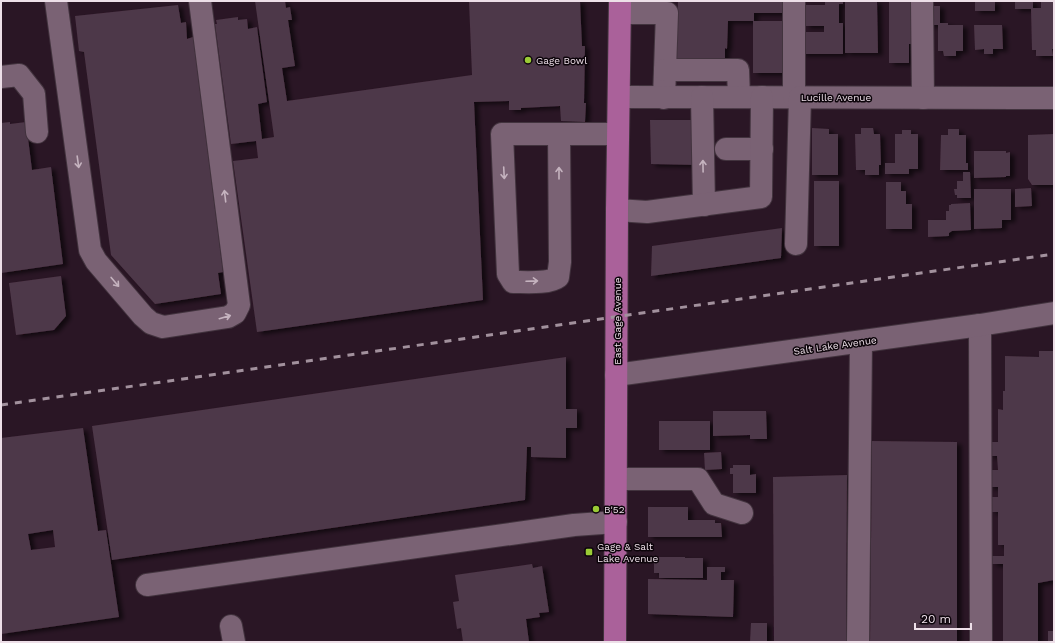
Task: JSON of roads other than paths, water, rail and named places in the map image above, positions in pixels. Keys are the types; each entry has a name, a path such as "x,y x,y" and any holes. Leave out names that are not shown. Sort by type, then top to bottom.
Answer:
{"main road":[{"name":"East Gage Avenue","path":"615,642 617,210 620,7"}],"street":[{"path":"56,1 90,250 96,261 143,316 151,323 163,327 228,317 235,313 239,305 200,1"},
{"path":"794,1 797,97 796,244"},
{"path":"922,1 923,98"},
{"path":"620,7 667,13 664,98"},
{"path":"665,70 738,70 738,97"},
{"path":"1,74 19,75 34,94 37,132"},
{"name":"Lucille Avenue","path":"619,97 1054,98"},
{"path":"702,97 704,205"},
{"path":"617,210 647,212 761,197 762,97"},
{"path":"559,134 560,262 558,276 554,279 546,281 513,282 508,274 502,134 559,134 618,134"},
{"path":"726,150 762,150"},
{"name":"Salt Lake Avenue","path":"616,376 980,325 1054,313"},
{"path":"980,325 981,642"},
{"path":"858,642 861,342"},
{"path":"616,479 698,479 714,504 742,513"},
{"path":"147,584 574,525 616,522"}],"railway":[{"path":"1,405 1054,254"}],"place":[{"name":"Gage Bowl","path":"528,60"},
{"name":"B'52","path":"596,509"},
{"name":"Gage & Salt Lake Avenue","path":"589,552"}]}
